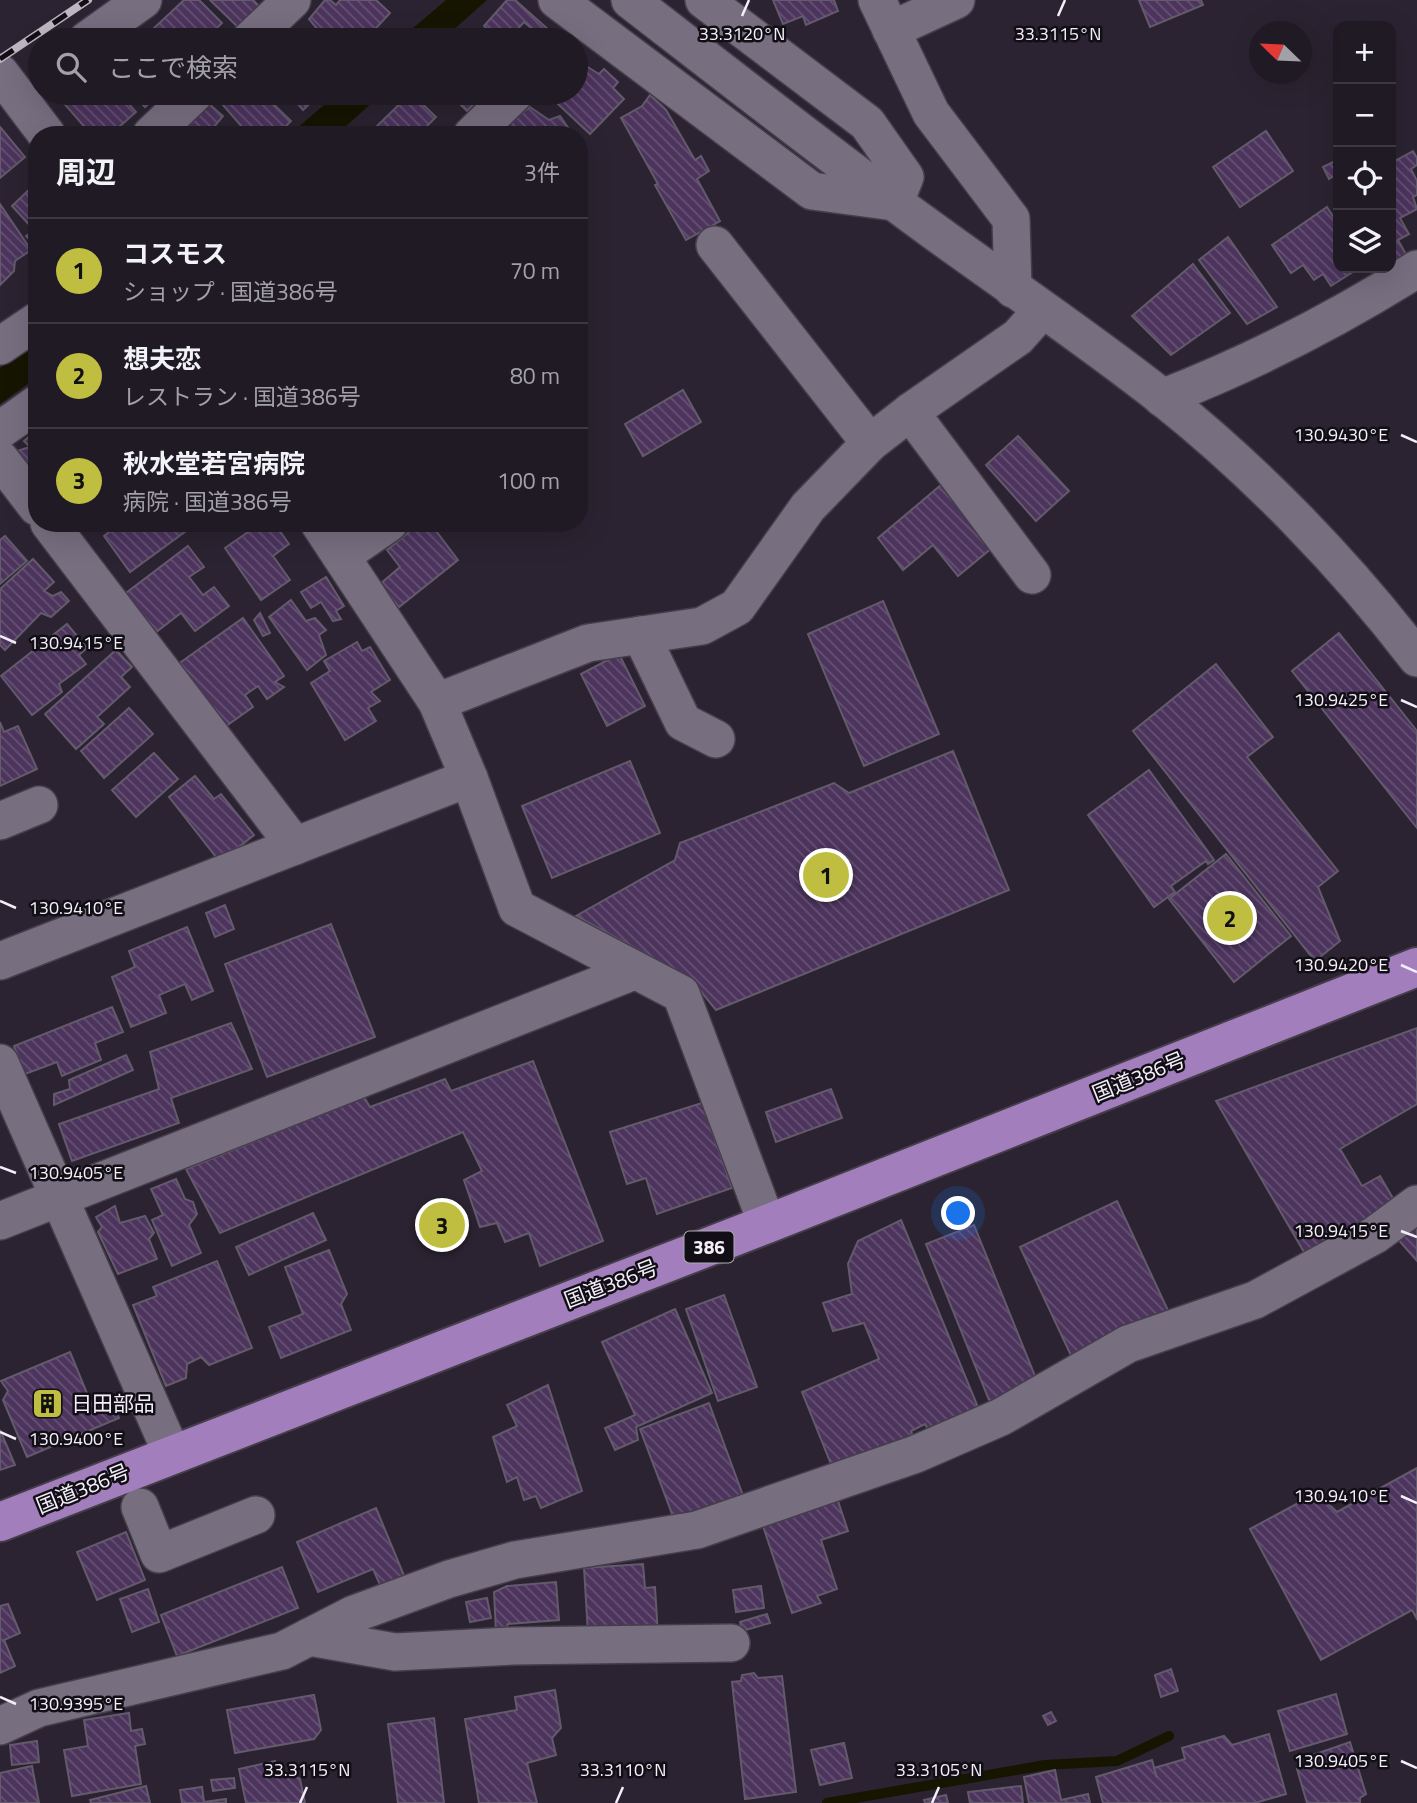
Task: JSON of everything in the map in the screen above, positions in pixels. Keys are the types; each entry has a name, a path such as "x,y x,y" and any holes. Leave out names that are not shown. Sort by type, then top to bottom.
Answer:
{"highway":[{"name":"国道386号","path":"0,1522 767,1224 1417,967"}],"street":[{"path":"104,28 143,0"},
{"path":"263,28 292,0"},
{"path":"557,0 576,28"},
{"path":"630,0 895,202 1162,398 1258,482 1316,541 1381,611 1417,658"},
{"path":"704,0 867,123 905,177 895,202"},
{"path":"956,0 884,15 931,113 1011,219 1013,289"},
{"path":"588,38 811,191 895,202"},
{"path":"14,85 41,126"},
{"path":"160,126 182,105"},
{"path":"481,126 503,105"},
{"path":"715,245 870,443"},
{"path":"1162,398 1272,352 1362,303 1417,269"},
{"path":"437,702 588,643 702,626 737,607 808,507 870,443 1018,337 1042,310"},
{"path":"0,346 28,327"},
{"path":"0,430 28,410"},
{"path":"910,412 1032,575"},
{"path":"0,459 28,495"},
{"path":"56,532 295,846"},
{"path":"325,532 437,702 469,778 517,908 681,995 767,1224"},
{"path":"341,556 376,532"},
{"path":"641,635 683,723 716,739"},
{"path":"0,961 469,778"},
{"path":"0,821 39,805"},
{"path":"0,1221 634,971"},
{"path":"0,1063 172,1454"},
{"path":"0,1726 39,1708 282,1651 354,1614 449,1579 515,1560 697,1530 916,1454 1001,1418 1128,1344 1255,1300 1375,1234 1417,1204"},
{"path":"140,1507 159,1554 256,1515"},
{"path":"309,1637 395,1652 512,1646 731,1643"}],"shaded area":[{"path":"446,0 487,0 456,28 413,28"},
{"path":"324,105 370,105 346,126 300,126"},
{"path":"28,348 28,384 0,404 0,368"}],"building":[{"path":"184,0 199,0 222,23 217,28 154,28"},
{"path":"210,0 253,0 262,9 243,28 239,28"},
{"path":"325,0 336,5 340,0 376,0 390,13 376,28 316,28 309,19"},
{"path":"507,0 515,0 547,28 531,28 524,22 519,28 484,26"},
{"path":"773,0 834,0 838,11 806,25 803,16 783,24"},
{"path":"1139,0 1201,0 1203,5 1150,27"},
{"path":"588,67 599,74 604,69 618,82 613,88 624,99 590,134 588,126 581,126 559,105 588,105"},
{"path":"650,95 666,110 695,160 701,156 709,171 697,179 720,221 686,240 621,118 642,106"},
{"path":"65,105 130,105 136,112 120,126 84,126"},
{"path":"206,105 210,105 223,116 215,126 188,126"},
{"path":"223,105 274,105 291,121 286,126 241,126"},
{"path":"399,105 424,105 436,117 427,126 377,126"},
{"path":"461,105 473,105 467,111"},
{"path":"530,107 549,120 560,116 567,126 504,126"},
{"path":"0,127 25,157 0,178"},
{"path":"1266,131 1293,171 1240,207 1213,167"},
{"path":"1413,151 1417,158 1417,165 1411,169 1417,181 1417,195 1413,197 1417,209 1400,218 1409,234 1398,240 1412,265 1385,281 1381,273 1396,273 1396,160"},
{"path":"1333,162 1333,176 1329,179 1323,167"},
{"path":"28,191 28,223 12,206"},
{"path":"0,204 28,246 28,252 15,261 14,271 0,285"},
{"path":"1327,207 1333,216 1333,273 1351,273 1331,286 1323,274 1314,280 1303,265 1291,273 1272,245"},
{"path":"1228,237 1277,307 1247,324 1199,260"},
{"path":"1193,264 1230,313 1171,355 1132,316"},
{"path":"683,390 701,422 643,456 625,424"},
{"path":"1018,436 1069,491 1036,521 986,465"},
{"path":"28,448 28,463 17,451"},
{"path":"941,485 993,547 958,576 933,545 903,570 878,538"},
{"path":"109,532 185,532 130,572 104,536"},
{"path":"248,532 280,532 289,544 273,556 290,580 261,600 225,548"},
{"path":"409,532 437,532 458,560 399,607 380,584 400,567 387,550"},
{"path":"5,536 27,561 0,584 0,540"},
{"path":"188,546 204,567 189,577 203,595 214,587 229,606 195,631 181,613 151,636 122,596"},
{"path":"33,559 54,582 44,591 53,596 61,592 69,601 51,617 41,613 5,650 0,645 0,589"},
{"path":"326,577 344,606 336,611 341,619 333,621 321,602 311,608 301,592"},
{"path":"291,600 306,621 315,618 326,630 319,635 326,655 307,670 269,617"},
{"path":"883,601 939,734 864,766 808,634"},
{"path":"260,613 270,633 263,636 254,620"},
{"path":"243,618 284,676 275,682 284,687 267,699 258,686 245,695 253,707 219,731 174,667"},
{"path":"67,624 87,648 79,655 86,664 59,684 62,692 32,715 1,676"},
{"path":"1339,633 1417,731 1417,828 1292,671"},
{"path":"357,642 362,651 370,647 390,680 371,692 380,701 368,708 376,721 345,740 311,683 330,671 324,661"},
{"path":"116,650 132,667 121,677 130,687 97,717 104,724 76,749 45,714"},
{"path":"619,654 645,706 607,726 581,674"},
{"path":"1216,664 1273,737 1247,757 1338,871 1318,887 1340,941 1315,961 1133,731"},
{"path":"129,708 153,734 104,778 81,751"},
{"path":"0,722 4,732 18,726 37,769 0,786"},
{"path":"953,751 1009,890 716,1010 690,978 576,916 675,860 680,843 834,783 849,793"},
{"path":"154,753 178,779 136,817 112,790"},
{"path":"630,761 660,833 552,878 522,806"},
{"path":"1149,770 1214,860 1208,864 1206,861 1171,886 1175,892 1154,907 1088,815"},
{"path":"195,776 214,799 221,794 254,835 220,862 169,797"},
{"path":"1226,854 1291,936 1234,982 1169,899"},
{"path":"225,905 234,929 215,937 206,913"},
{"path":"331,924 375,1037 267,1077 225,964"},
{"path":"187,927 213,991 192,1000 185,984 159,995 166,1013 131,1027 112,977 135,967 129,951"},
{"path":"112,1007 123,1032 95,1043 101,1060 62,1076 57,1062 25,1074 14,1046"},
{"path":"231,1023 252,1069 171,1098 179,1123 72,1161 59,1124 159,1089 150,1052"},
{"path":"1417,1028 1417,1104 1340,1149 1362,1186 1380,1176 1398,1207 1308,1259 1216,1101"},
{"path":"126,1055 133,1070 54,1105 54,1094 70,1089 69,1080"},
{"path":"533,1061 603,1241 540,1266 529,1233 505,1242 497,1223 480,1227 464,1180 482,1171 463,1132 220,1233 186,1169 364,1097 370,1107 445,1079 451,1091"},
{"path":"831,1089 842,1118 776,1142 766,1112"},
{"path":"702,1103 732,1188 657,1214 646,1178 627,1184 610,1132"},
{"path":"176,1179 185,1199 193,1202 197,1214 189,1225 201,1253 172,1266 152,1220 163,1215 151,1189"},
{"path":"1117,1201 1172,1319 1075,1364 1020,1247"},
{"path":"115,1206 120,1223 145,1216 154,1233 149,1239 157,1259 118,1274 98,1232 102,1227 96,1217"},
{"path":"313,1213 326,1240 249,1275 236,1247"},
{"path":"901,1220 982,1417 934,1440 925,1424 911,1431 916,1445 835,1474 802,1392 879,1359 864,1323 833,1331 823,1303 852,1294 848,1264 858,1241"},
{"path":"1417,1221 1417,1261 1395,1236"},
{"path":"974,1225 1039,1386 991,1405 926,1244"},
{"path":"329,1250 347,1294 341,1304 351,1330 281,1358 269,1327 303,1314 285,1267"},
{"path":"217,1261 252,1348 209,1365 201,1357 187,1364 186,1378 166,1386 133,1305 157,1296 153,1287"},
{"path":"724,1295 757,1387 718,1401 686,1309"},
{"path":"675,1309 712,1393 636,1427 638,1440 615,1450 605,1428 635,1415 602,1342"},
{"name":"日田部品","path":"70,1352 93,1408 111,1400 119,1418 27,1457 3,1400 8,1391 1,1381"},
{"path":"548,1385 582,1491 541,1508 536,1496 524,1500 517,1477 507,1482 493,1437 517,1426 507,1405"},
{"path":"709,1403 745,1501 677,1527 640,1429"},
{"path":"0,1430 15,1465 0,1470"},
{"path":"1417,1468 1417,1619 1412,1610 1321,1660 1250,1529 1317,1493 1337,1512"},
{"path":"838,1501 848,1531 821,1540 837,1589 817,1596 821,1603 792,1613 763,1526"},
{"path":"376,1508 405,1578 381,1587 373,1569 318,1592 297,1542"},
{"path":"126,1532 145,1580 97,1600 77,1552"},
{"path":"643,1564 645,1588 655,1587 658,1635 588,1633 584,1568"},
{"path":"282,1567 298,1608 177,1656 161,1615"},
{"path":"556,1582 559,1620 508,1624 506,1628 496,1632 494,1592 507,1586"},
{"path":"761,1586 764,1608 736,1612 733,1590"},
{"path":"148,1589 159,1622 132,1632 120,1599"},
{"path":"487,1598 491,1618 470,1622 466,1602"},
{"path":"8,1604 20,1633 4,1640 15,1666 0,1673 0,1606"},
{"path":"767,1614 770,1623 742,1631 740,1622"},
{"path":"1171,1669 1178,1691 1161,1697 1155,1675"},
{"path":"754,1673 758,1678 782,1676 796,1792 745,1799 732,1682 741,1681 742,1675"},
{"path":"555,1690 561,1728 552,1738 556,1755 527,1763 537,1803 479,1803 465,1719 517,1710 515,1697"},
{"path":"1336,1694 1347,1734 1290,1751 1278,1711"},
{"path":"314,1695 321,1730 314,1739 235,1753 227,1710"},
{"path":"1051,1712 1056,1721 1048,1725 1043,1716"},
{"path":"129,1713 131,1731 142,1729 145,1744 135,1746 141,1784 72,1796 64,1750 88,1746 84,1720"},
{"path":"434,1718 444,1803 398,1803 388,1724"},
{"path":"1269,1734 1286,1794 1255,1803 1103,1803 1096,1777 1152,1760 1154,1768 1185,1759 1182,1748 1224,1736 1232,1745"},
{"path":"37,1741 39,1762 12,1765 10,1745"},
{"path":"1350,1742 1366,1794 1360,1798 1360,1803 1307,1803 1297,1769 1309,1765 1310,1756"},
{"path":"844,1743 852,1778 820,1785 811,1750"},
{"path":"275,1761 278,1774 290,1772 300,1779 305,1803 246,1803 239,1769"},
{"path":"32,1766 39,1803 0,1803 0,1773"},
{"path":"1055,1770 1061,1800 1088,1794 1090,1803 1029,1803 1024,1777"},
{"path":"234,1778 235,1788 213,1791 211,1780"},
{"path":"146,1786 150,1803 91,1803 90,1800"},
{"path":"1021,1786 1023,1803 970,1803 968,1792"},
{"path":"202,1787 204,1802 226,1799 226,1803 182,1803 180,1790"},
{"path":"946,1795 948,1803 925,1803 924,1800"}],"waterway":[{"path":"827,1803 1045,1765 1117,1761 1169,1736"}],"railway":[{"path":"46,28 88,0"},
{"path":"0,59 28,40"}],"place":[{"name":"コスモス","path":"826,875"},
{"name":"想夫恋","path":"1230,918"},
{"name":"秋水堂若宮病院","path":"442,1225"},
{"name":"日田部品","path":"48,1404"}]}
